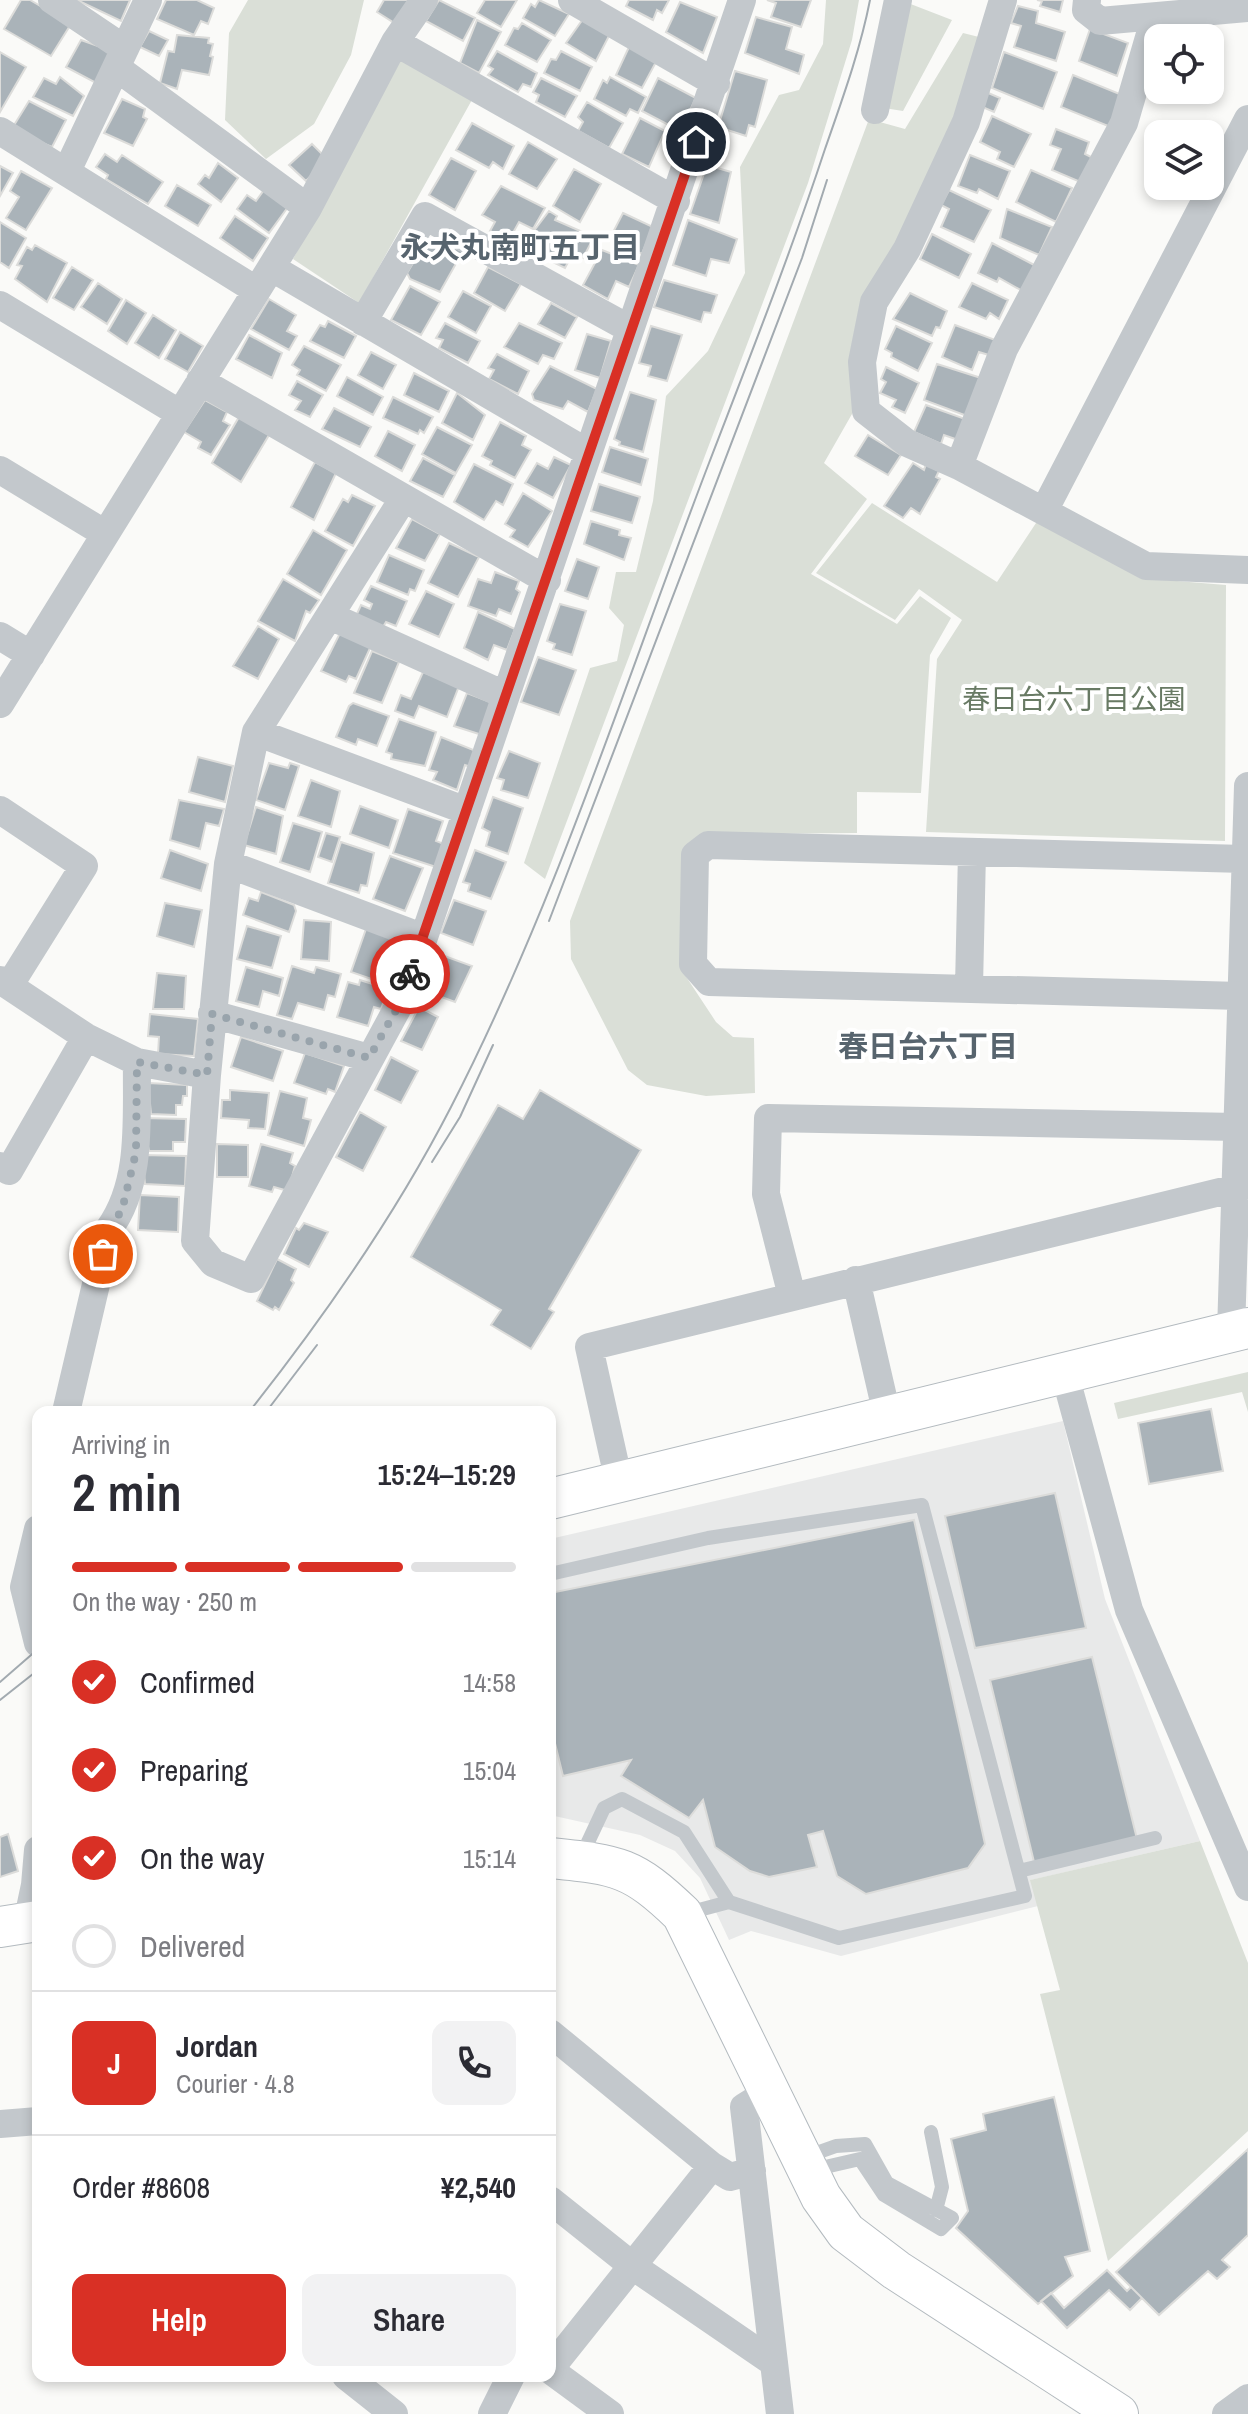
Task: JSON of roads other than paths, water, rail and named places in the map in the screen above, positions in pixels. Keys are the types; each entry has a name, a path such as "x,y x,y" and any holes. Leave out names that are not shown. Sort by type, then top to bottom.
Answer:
{"street":[{"path":"52,0 308,208"},
{"path":"67,171 148,0"},
{"path":"0,704 308,208 395,42 424,0"},
{"path":"572,0 716,83"},
{"path":"403,499 256,732 228,864 212,1014 195,1241 213,1263 251,1279 404,996 742,0"},
{"path":"875,110 898,0"},
{"path":"1003,0 966,122 907,249 874,302 862,362 866,411 907,443 959,466 1146,566 1248,570"},
{"path":"1087,0 1086,10 1100,21 1157,8 1248,8"},
{"path":"959,466 1004,349 1124,123 1157,8"},
{"path":"395,42 676,201"},
{"path":"1044,511 1248,119"},
{"path":"0,131 264,279 363,322 587,452"},
{"path":"363,322 425,216 630,329"},
{"path":"0,305 179,413"},
{"path":"200,381 547,580"},
{"path":"0,470 104,533"},
{"path":"330,616 505,695"},
{"path":"0,636 31,655"},
{"path":"256,732 467,811"},
{"path":"556,1498 888,1419 1240,1330 1242,1187 1237,1127 1248,786"},
{"path":"0,810 84,866 5,983 86,1037 137,1062 207,1075"},
{"path":"1241,996 709,982 693,964 695,855 708,845 1245,859"},
{"path":"969,987 972,852"},
{"path":"228,864 422,937"},
{"path":"212,1014 369,1058"},
{"path":"0,1166 9,1171 86,1037"},
{"path":"67,1406 109,1229 122,1210 136,1152 137,1062"},
{"path":"792,1296 766,1194 768,1118 1237,1127"},
{"path":"619,1482 589,1347 1242,1187"},
{"path":"856,1280 888,1419"},
{"path":"1065,1375 1129,1610 1248,1887"},
{"path":"32,1554 24,1587 32,1619"},
{"path":"564,1859 613,1866 647,1880 682,1914 821,2197 846,2232 1098,2409"},
{"path":"22,1924 32,1878"},
{"path":"556,2038 712,2166 730,2177 752,2171"},
{"path":"768,2092 744,2107 780,2414"},
{"path":"0,2124 32,2121"},
{"path":"556,2363 712,2166"},
{"path":"556,2205 634,2267 774,2363"},
{"path":"556,2374 610,2414"},
{"path":"354,2382 394,2414"},
{"path":"492,2414 508,2382"},
{"path":"1226,2414 1248,2398"}],"lane":[{"path":"556,1573 708,1538 922,1505 1025,1896 839,1938 729,1902 682,1914"},
{"path":"564,1859 604,1808 622,1799 684,1832 729,1902"},
{"path":"1019,1871 1155,1838"},
{"path":"805,2165 860,2159 884,2195 941,2229 952,2218 936,2210 942,2187 931,2132"}],"tram line":[{"path":"254,1406 332,1302 383,1226 451,1107 524,950 589,789 812,189 850,75 870,0"},
{"path":"549,921 802,258 827,180"},
{"path":"432,1162 460,1117 493,1045"},
{"path":"271,1406 317,1345"},
{"path":"0,1682 32,1654"},
{"path":"0,1700 32,1675"}],"district":[{"name":"永犬丸南町五丁目","path":"520,247"},
{"name":"春日台六丁目","path":"928,1046"}],"park label":[{"name":"春日台六丁目公園","path":"1074,699"}]}
